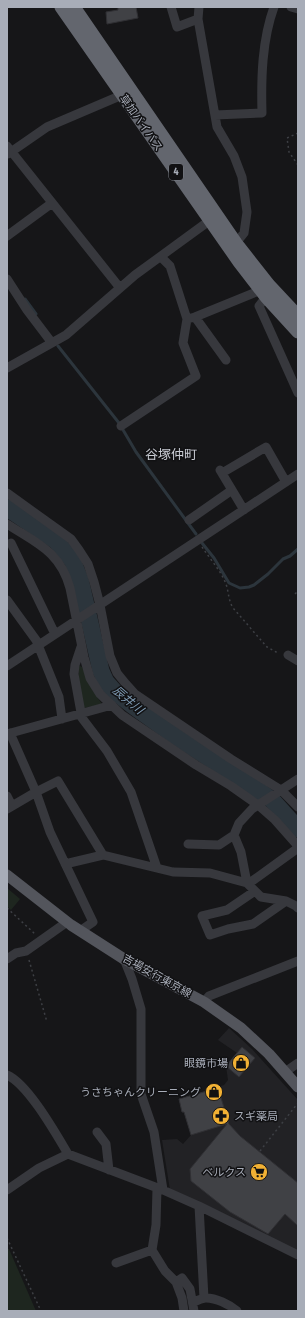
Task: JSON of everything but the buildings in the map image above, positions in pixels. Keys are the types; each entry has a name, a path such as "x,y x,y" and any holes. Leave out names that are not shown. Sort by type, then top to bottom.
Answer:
{"highway":[{"name":"草加バイパス","path":"61,7 209,221 263,293 298,332"},
{"name":"草加バイパス","path":"74,7 236,243 269,285 298,316"}],"main road":[{"name":"吉場安行東京線","path":"7,875 80,931 124,958 204,1002 246,1032 269,1054 298,1087"}],"street":[{"path":"170,7 177,27 198,19"},
{"path":"199,7 198,19 217,127 234,156 242,177 247,212 244,233 236,243"},
{"path":"215,115 262,113 261,74 270,19 274,7"},
{"path":"291,7 298,9"},
{"path":"120,288 9,151 47,127 122,95"},
{"path":"7,236 52,203"},
{"path":"7,368 66,335 135,275 209,221"},
{"path":"161,257 170,266 191,318 226,360"},
{"path":"7,279 27,310 52,343"},
{"path":"191,318 263,293"},
{"path":"263,293 259,306 298,393"},
{"path":"121,426 196,376 183,343 191,318"},
{"path":"244,510 221,472 266,447 286,482"},
{"path":"7,666 298,474"},
{"path":"189,520 232,490"},
{"path":"7,494 71,539 88,564 110,656 117,673 135,694 231,759 298,807"},
{"path":"7,524 46,548 60,563 67,576 78,619 82,647 90,678 100,694 122,715 184,757 260,804 298,847 247,883"},
{"path":"21,533 9,545 55,634"},
{"path":"7,600 36,640 59,697 62,719"},
{"path":"82,647 75,666 74,674 80,714 86,726 107,751 126,781 157,868"},
{"path":"288,655 298,661"},
{"path":"80,931 93,922 50,832 36,792 9,733 112,706"},
{"path":"188,844 219,845 234,835 239,823 252,809 298,779"},
{"path":"7,796 9,807 58,781 103,855"},
{"path":"234,835 242,852 247,883"},
{"path":"65,864 103,855 173,872 210,873 247,883 261,897 286,901 298,908"},
{"path":"255,891 227,910 202,916 210,935 228,929 253,924 286,901"},
{"path":"7,959 16,953 26,951 67,922"},
{"path":"124,958 141,1009 141,1094 154,1132 160,1189 152,1250 165,1271 176,1282 182,1298 184,1311"},
{"path":"204,1002 209,996 298,961"},
{"path":"285,1072 298,1063"},
{"path":"7,1075 23,1086 68,1154 160,1189 199,1206 298,1255"},
{"path":"97,1132 106,1144 109,1170"},
{"path":"7,1190 39,1168 68,1154"},
{"path":"199,1206 204,1298"},
{"path":"116,1263 152,1250"},
{"path":"176,1282 182,1278 190,1288 194,1307 204,1298"},
{"path":"204,1298 230,1305 237,1311"}],"path":[{"path":"298,133 286,138 289,152 298,165"},
{"path":"198,541 221,574 226,585 229,601 242,619 267,647 278,653 288,655"},
{"path":"295,594 298,591"},
{"path":"7,908 39,938"},
{"path":"26,951 47,1022"},
{"path":"260,1150 298,1103"},
{"path":"7,1238 41,1311"}],"shaded area":[{"path":"78,665 82,667 93,691 102,704 84,708 79,684"},
{"path":"7,888 20,899 11,910 7,906"},
{"path":"229,1028 252,1049 298,1100 298,1251 170,1190 162,1140 177,1139 183,1144 191,1135 184,1112 182,1112 179,1099 224,1085 228,1080 226,1066 237,1053 218,1040"},
{"path":"7,1249 9,1249 36,1311 7,1311"}],"waterway":[{"path":"25,299 36,314"},
{"path":"58,346 119,423 136,452 196,534"},
{"name":"辰井川","path":"7,508 56,541 72,560 80,579 101,671 106,682 114,691 175,736 272,800 298,829"},
{"path":"202,543 214,558 229,583 240,588 254,585 283,559 290,556 298,549"}],"place":[{"name":"眼鏡市場","path":"241,1063"},
{"name":"うさちゃんクリーニング","path":"214,1092"},
{"name":"スギ薬局","path":"221,1116"},
{"name":"ベルクス","path":"259,1172"}],"district":[{"name":"谷塚仲町","path":"171,454"}]}
